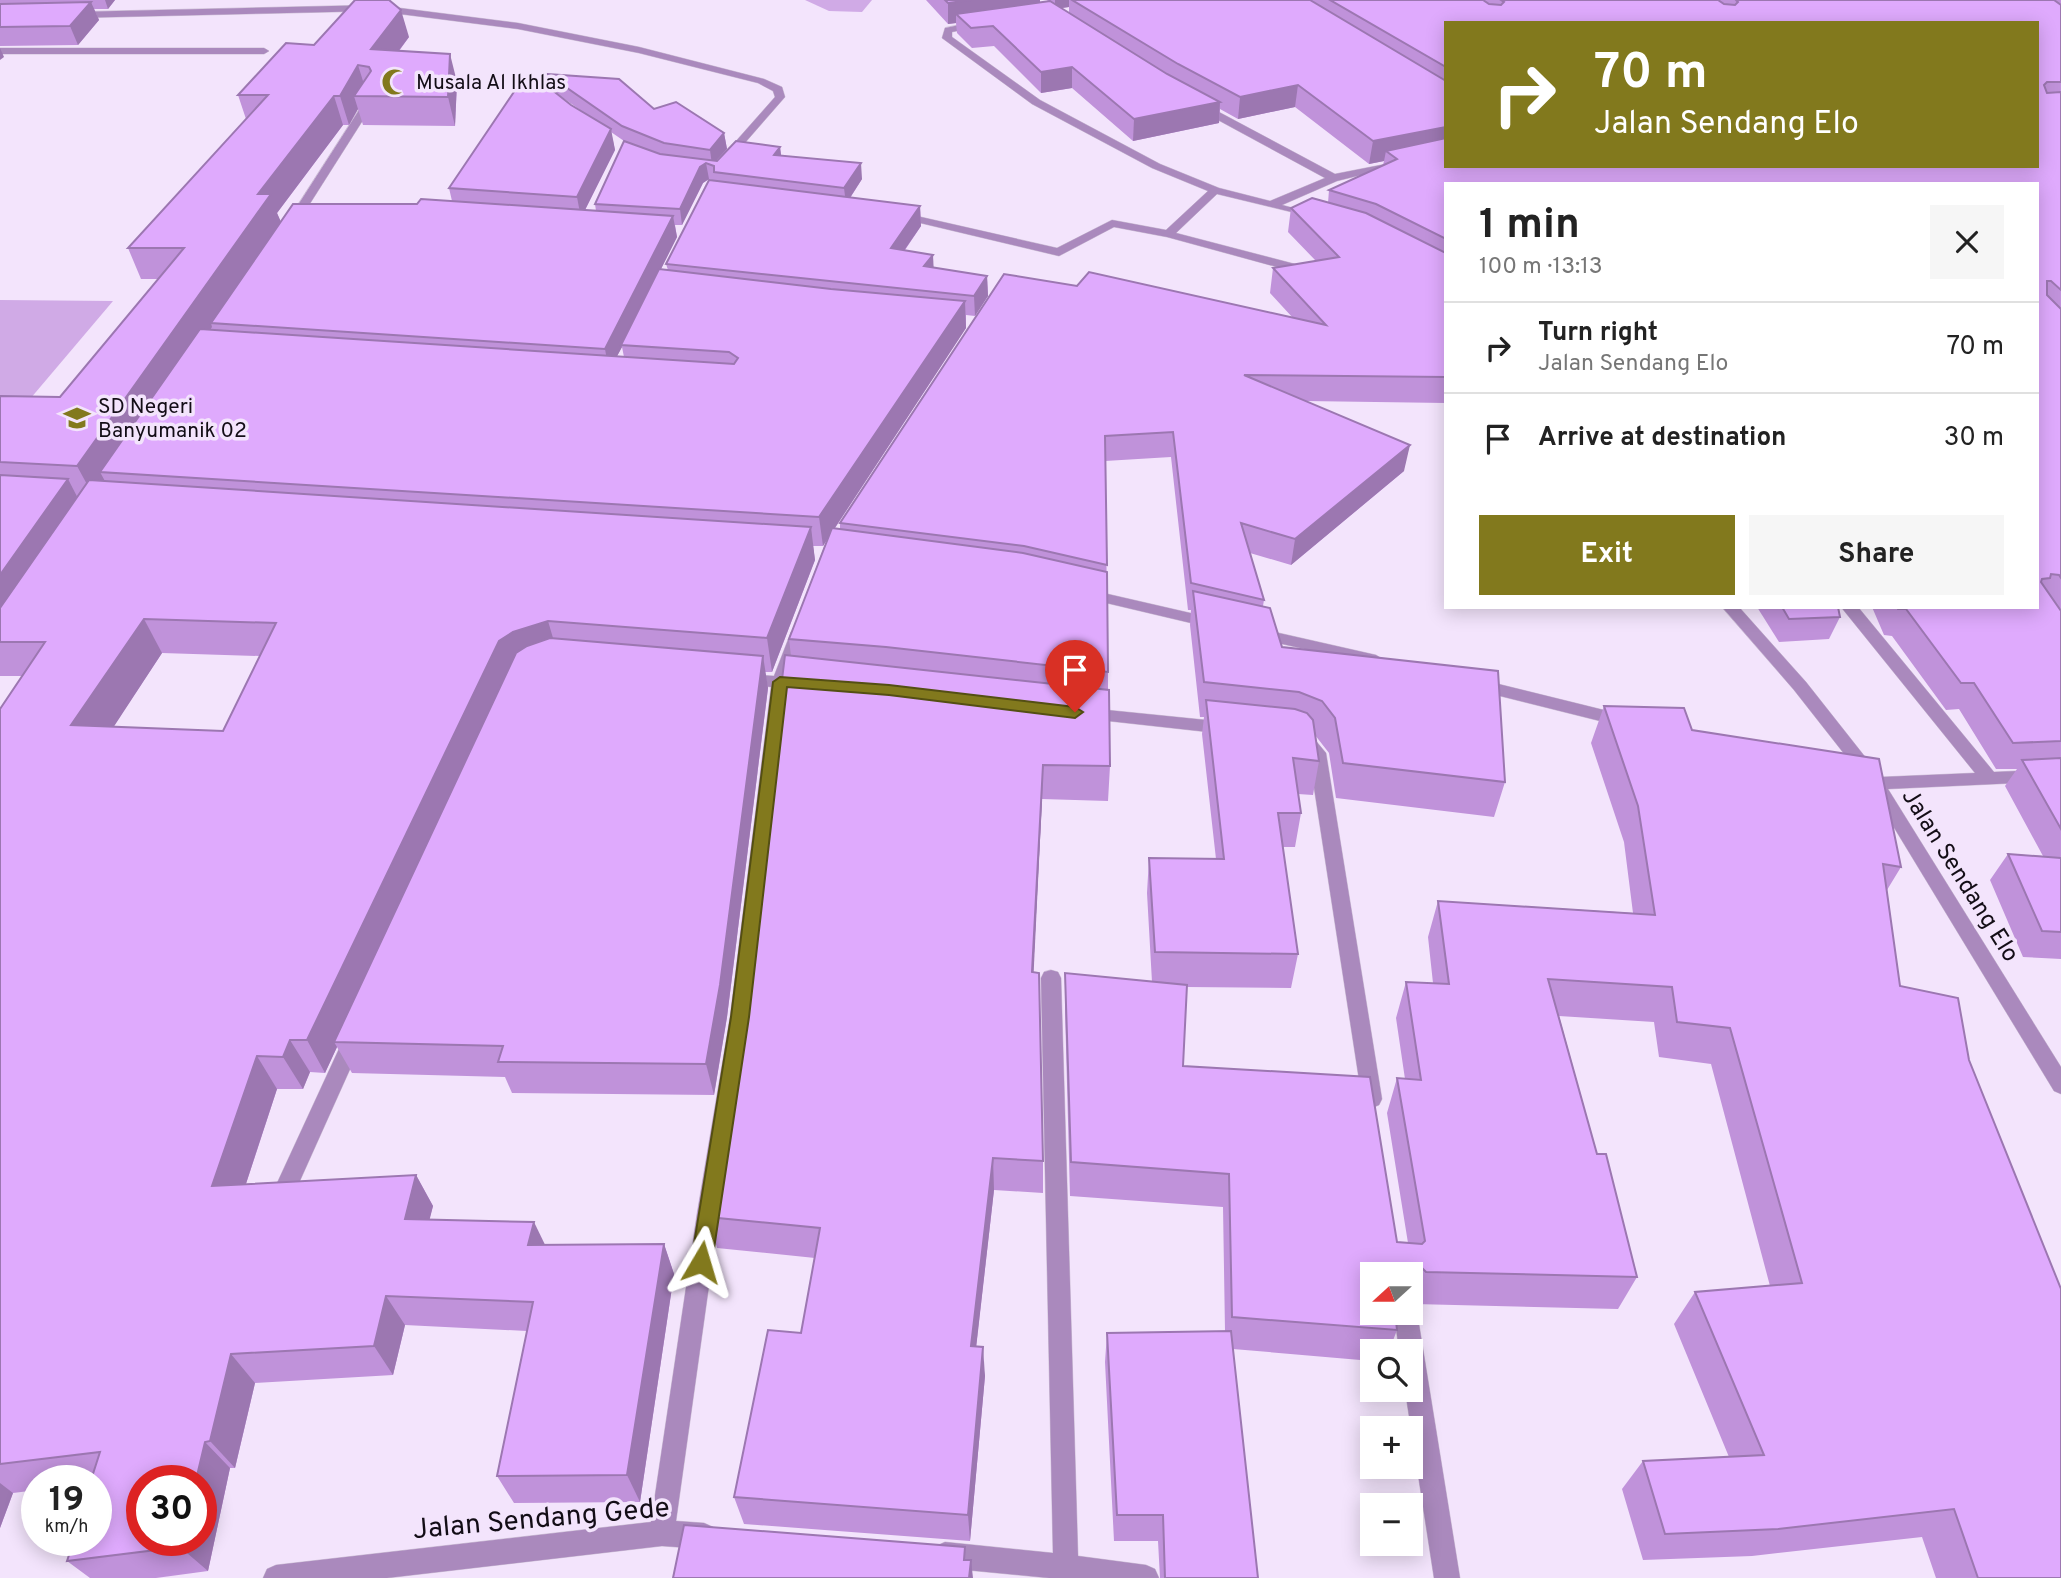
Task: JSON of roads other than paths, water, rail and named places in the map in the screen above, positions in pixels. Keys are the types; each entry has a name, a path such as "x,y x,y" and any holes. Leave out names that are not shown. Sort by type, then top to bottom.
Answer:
{"street":[{"path":"56,15 376,8 445,15 639,50 761,81 778,89 780,97 716,172"},
{"path":"985,23 948,30 947,38 1036,102 1156,166 1215,190 1327,220"},
{"path":"0,51 264,51"},
{"path":"1182,96 1334,178"},
{"path":"282,239 372,98"},
{"path":"1274,204 1334,178 1408,162"},
{"path":"1168,234 1215,190"},
{"path":"304,205 318,206"},
{"path":"881,213 908,216 1059,252 1107,224 1119,223 1310,272"},
{"path":"1065,589 1387,663"},
{"path":"1732,609 1800,686 1876,783 2061,775"},
{"path":"1852,609 1989,778"},
{"path":"662,1533 708,1214 740,1017 780,682 804,618"},
{"path":"725,677 821,685"},
{"path":"1455,680 1645,726"},
{"path":"1075,712 1238,729"},
{"path":"1293,735 1309,742 1317,753 1375,1123"},
{"name":"Jalan Sendang Elo","path":"1849,776 1876,783 2061,1085"},
{"path":"1051,978 1066,1572"},
{"path":"283,1194 363,1019"},
{"path":"1407,1325 1447,1578"},
{"name":"Jalan Sendang Gede","path":"276,1578 662,1533 732,1539"},
{"path":"923,1553 1066,1572 1146,1578"}],"place":[{"name":"Musala Al Ikhlas","path":"395,82"},
{"name":"SD Negeri Banyumanik 02","path":"77,418"}]}
